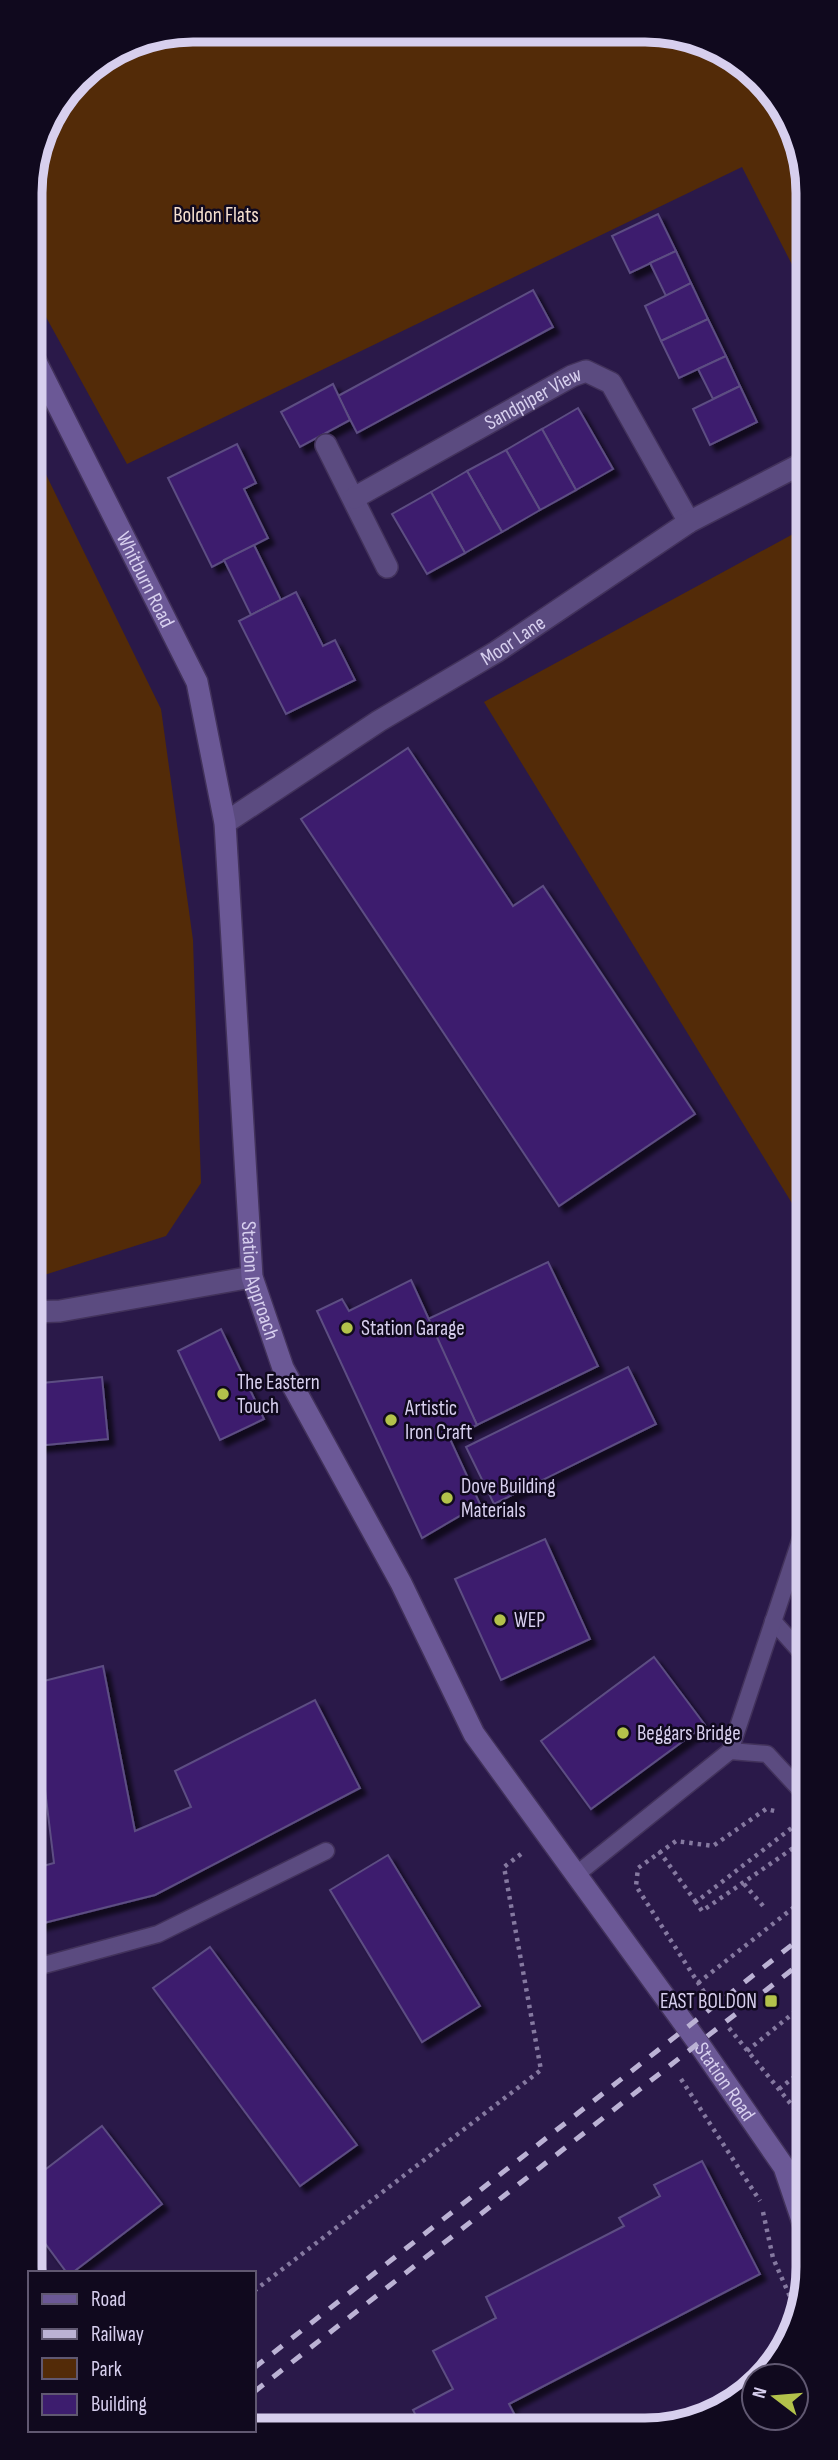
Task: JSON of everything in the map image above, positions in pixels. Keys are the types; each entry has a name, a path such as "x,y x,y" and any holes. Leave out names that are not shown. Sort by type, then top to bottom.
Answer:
{"main road":[{"name":"Whitburn Road","path":"42,374 197,682 225,824"},
{"name":"Station Approach","path":"225,824 252,1277 283,1368 401,1583 474,1734 547,1834"},
{"name":"Station Road","path":"547,1834 784,2167 796,2202"}],"street":[{"name":"Sandpiper View","path":"354,498 572,376 586,371 611,383 689,522"},
{"path":"326,445 387,567"},
{"name":"Moor Lane","path":"225,824 379,721 507,645 689,522 796,467"},
{"path":"42,1312 60,1311 252,1277"}],"lane":[{"path":"576,1874 730,1751 796,1553"},
{"path":"773,1621 796,1647"},
{"path":"730,1751 767,1754 796,1785"},
{"path":"42,1966 158,1934 326,1851"}],"path":[{"path":"708,1999 636,1886 638,1868 676,1841 713,1846 766,1809 788,1814 796,1821"},
{"path":"696,1902 796,1825"},
{"path":"256,2289 541,2070 504,1867 547,1834"},
{"path":"659,1851 702,1911 796,1846"},
{"path":"744,1884 764,1906"},
{"path":"698,1983 796,1906"},
{"path":"747,2051 796,2011"},
{"path":"725,2022 796,2111"},
{"path":"779,2090 796,2076"},
{"path":"680,2077 761,2202 773,2258 792,2301"}],"green space":[{"name":"Boldon Flats","path":"183,42 655,42 694,50 729,67 759,93 771,109 788,144 795,173 796,272 742,167 127,464 42,310 42,183 47,154 53,135 73,101 93,79 109,67 135,53"},
{"path":"42,466 161,709 193,940 201,1183 166,1236 42,1276"},
{"path":"796,532 796,1210 484,702"}],"building":[{"path":"658,214 676,251 630,273 612,236"},
{"path":"676,251 691,283 666,296 650,263"},
{"path":"691,283 708,319 661,341 645,306"},
{"path":"533,290 553,327 357,433 338,396"},
{"path":"708,319 726,356 679,378 661,341"},
{"path":"726,356 740,386 713,399 698,369"},
{"path":"333,384 350,420 300,447 281,412"},
{"path":"740,386 757,422 710,445 693,409"},
{"path":"578,408 613,469 576,490 542,429"},
{"path":"542,429 576,490 540,510 506,450"},
{"path":"237,444 256,483 244,489 268,538 212,567 168,478"},
{"path":"506,450 540,510 502,532 467,471"},
{"path":"467,471 502,532 465,553 431,492"},
{"path":"431,492 465,553 427,574 392,514"},
{"path":"254,545 281,600 251,615 224,560"},
{"path":"296,592 323,646 335,640 355,680 286,714 239,621"},
{"path":"408,748 513,906 543,886 695,1114 559,1206 301,819"},
{"path":"548,1262 598,1366 477,1425 426,1320"},
{"path":"411,1280 477,1425 450,1439 480,1504 422,1538 317,1311 342,1299 349,1311"},
{"path":"221,1329 264,1419 220,1440 178,1351"},
{"path":"628,1367 656,1424 494,1504 466,1447"},
{"path":"102,1377 108,1439 42,1445 42,1383"},
{"path":"545,1539 590,1639 501,1680 455,1579"},
{"name":"Beggars Bridge","path":"654,1657 705,1725 591,1809 541,1741"},
{"path":"103,1666 135,1831 191,1807 175,1771 315,1700 360,1788 155,1895 42,1923 42,1866 54,1863 42,1765 42,1681"},
{"path":"388,1855 480,2006 422,2042 330,1890"},
{"path":"210,1947 357,2145 300,2186 153,1988"},
{"path":"102,2126 162,2204 75,2271 66,2271 42,2239 42,2172"},
{"path":"702,2161 760,2274 509,2404 516,2418 417,2418 413,2410 453,2389 433,2351 496,2318 486,2297 624,2226 619,2218 660,2196 654,2185"},
{"path":"726,2395 721,2398 698,2408 697,2406"}],"railway":[{"path":"256,2366 796,1942"},
{"path":"256,2390 796,1967"}],"place":[{"name":"Station Garage","path":"347,1328"},
{"name":"The Eastern Touch","path":"223,1394"},
{"name":"Artistic Iron Craft","path":"391,1420"},
{"name":"Dove Building Materials","path":"447,1498"},
{"name":"WEP","path":"500,1620"},
{"name":"Beggars Bridge","path":"623,1733"},
{"name":"EAST BOLDON","path":"771,2001"}]}
